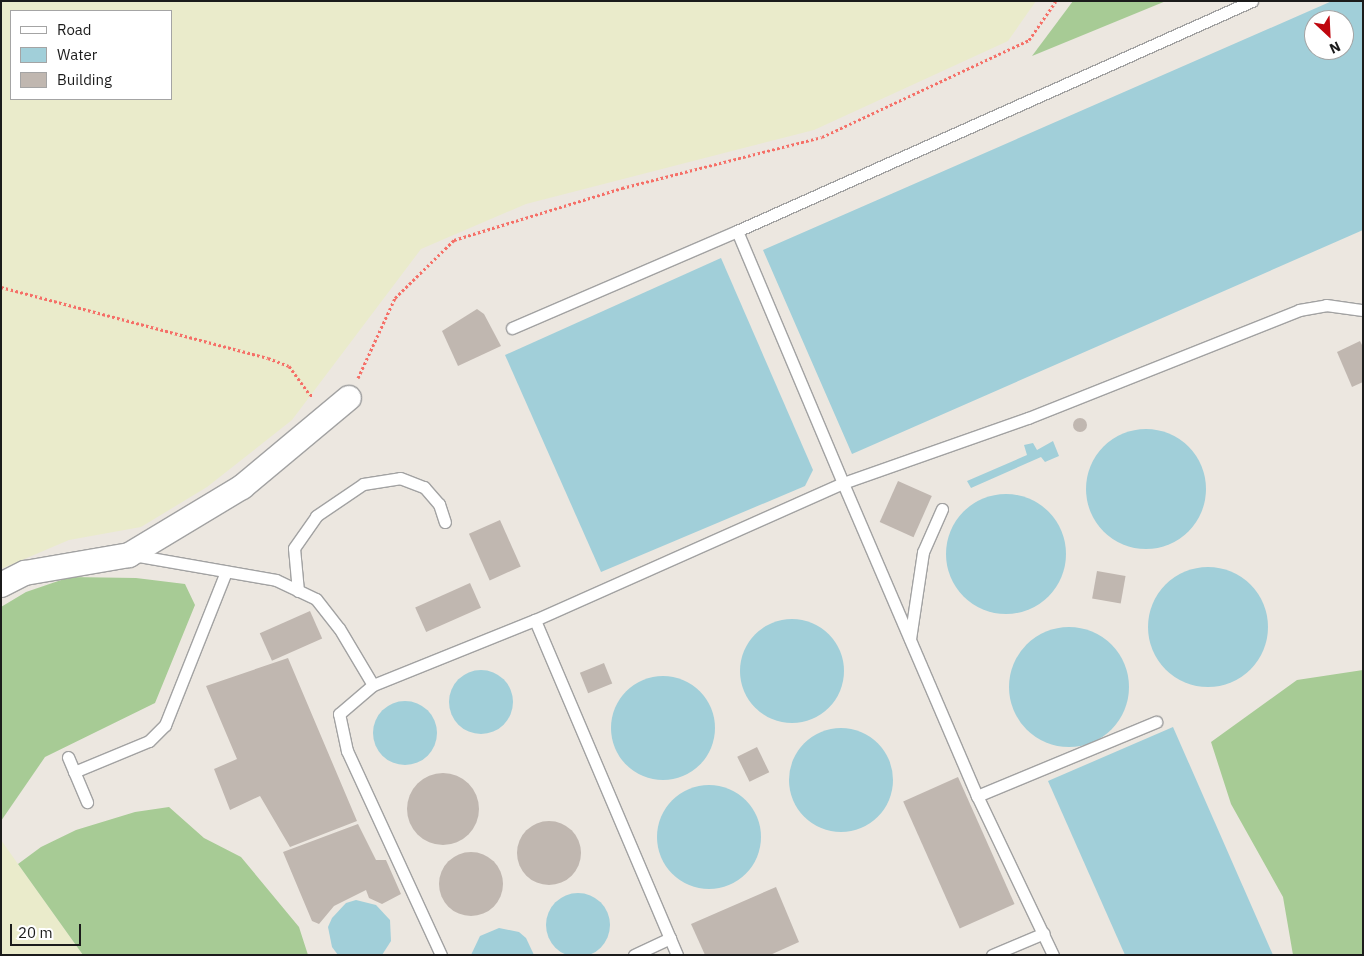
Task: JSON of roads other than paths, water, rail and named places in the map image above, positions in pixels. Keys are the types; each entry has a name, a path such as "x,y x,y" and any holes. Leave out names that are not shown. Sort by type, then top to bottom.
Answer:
{"street":[{"path":"1,585 25,572 129,555 242,487 349,398"}],"lane":[{"path":"512,328 737,231 1252,1"},
{"path":"737,231 977,796 1053,955"},
{"path":"441,955 347,751 339,714 373,685 535,620 843,483 1028,418 1299,310 1326,305 1363,310"},
{"path":"298,591 294,548 316,516 363,484 400,478 424,487 439,504 444,522"},
{"path":"910,639 923,552 942,509"},
{"path":"129,555 276,580 316,599 339,628 373,685"},
{"path":"74,772 149,741 165,725 226,572"},
{"path":"535,620 677,955"},
{"path":"977,796 1156,722"},
{"path":"68,757 87,802"},
{"path":"992,955 1044,933"},
{"path":"634,955 670,938"}],"water":[{"path":"1332,1 1363,1 1363,230 852,454 763,250 1304,13 1304,60 1354,60 1354,10 1311,10"},
{"path":"721,258 813,470 805,486 601,572 505,355"},
{"path":"1146,429 1158,430 1169,434 1179,439 1188,447 1196,456 1201,466 1205,477 1205,501 1201,512 1196,522 1188,531 1179,539 1169,544 1158,548 1146,549 1134,548 1123,544 1113,539 1104,531 1096,522 1091,512 1087,501 1086,489 1087,477 1091,466 1096,456 1104,447 1113,439 1123,434 1134,430"},
{"path":"1053,441 1059,456 1045,462 1041,457 971,488 967,481 1027,455 1024,445 1033,443 1037,450"},
{"path":"1006,494 1018,495 1029,499 1039,504 1048,512 1056,521 1061,531 1065,542 1065,566 1061,577 1056,587 1048,596 1039,604 1029,609 1018,613 1006,614 994,613 983,609 973,604 964,596 956,587 951,577 947,566 946,554 947,542 951,531 956,521 964,512 973,504 983,499 994,495"},
{"path":"1208,567 1220,568 1231,572 1241,577 1250,585 1258,594 1263,604 1267,615 1267,639 1263,650 1258,660 1250,669 1241,677 1231,682 1220,686 1208,687 1196,686 1185,682 1175,677 1166,669 1158,660 1153,650 1149,639 1148,627 1149,615 1153,604 1158,594 1166,585 1175,577 1185,572 1196,568"},
{"path":"792,619 812,623 829,634 840,651 844,671 840,691 829,708 812,719 792,723 772,719 755,708 744,691 740,671 744,651 755,634 772,623"},
{"path":"1069,627 1081,628 1092,632 1102,637 1111,645 1119,654 1124,664 1128,675 1128,699 1124,710 1119,720 1111,729 1102,737 1092,742 1081,746 1069,747 1057,746 1046,742 1036,737 1027,729 1019,720 1014,710 1010,699 1009,687 1010,675 1014,664 1019,654 1027,645 1036,637 1046,632 1057,628"},
{"path":"481,670 499,676 507,684 513,702 507,720 499,728 481,734 463,728 455,720 449,702 455,684 463,676"},
{"path":"663,676 683,680 700,691 711,708 715,728 711,748 700,765 683,776 663,780 643,776 626,765 615,748 611,728 615,708 626,691 643,680"},
{"path":"405,701 423,707 431,715 437,733 431,751 423,759 405,765 387,759 379,751 373,733 379,715 387,707"},
{"path":"1173,727 1273,955 1125,955 1048,781"},
{"path":"841,728 861,732 878,743 889,760 893,780 889,800 878,817 861,828 841,832 821,828 804,817 793,800 789,780 793,760 804,743 821,732"},
{"path":"709,785 729,789 746,800 757,817 761,837 757,857 746,874 729,885 709,889 689,885 672,874 661,857 657,837 661,817 672,800 689,789"},
{"path":"578,893 596,899 604,907 610,925 604,943 596,951 578,957 560,951 552,943 546,925 552,907 560,899"},
{"path":"356,900 376,905 390,920 391,941 382,955 338,955 332,947 328,927 332,918 346,903"},
{"path":"499,928 519,932 526,938 534,955 471,955 480,936"}]}
